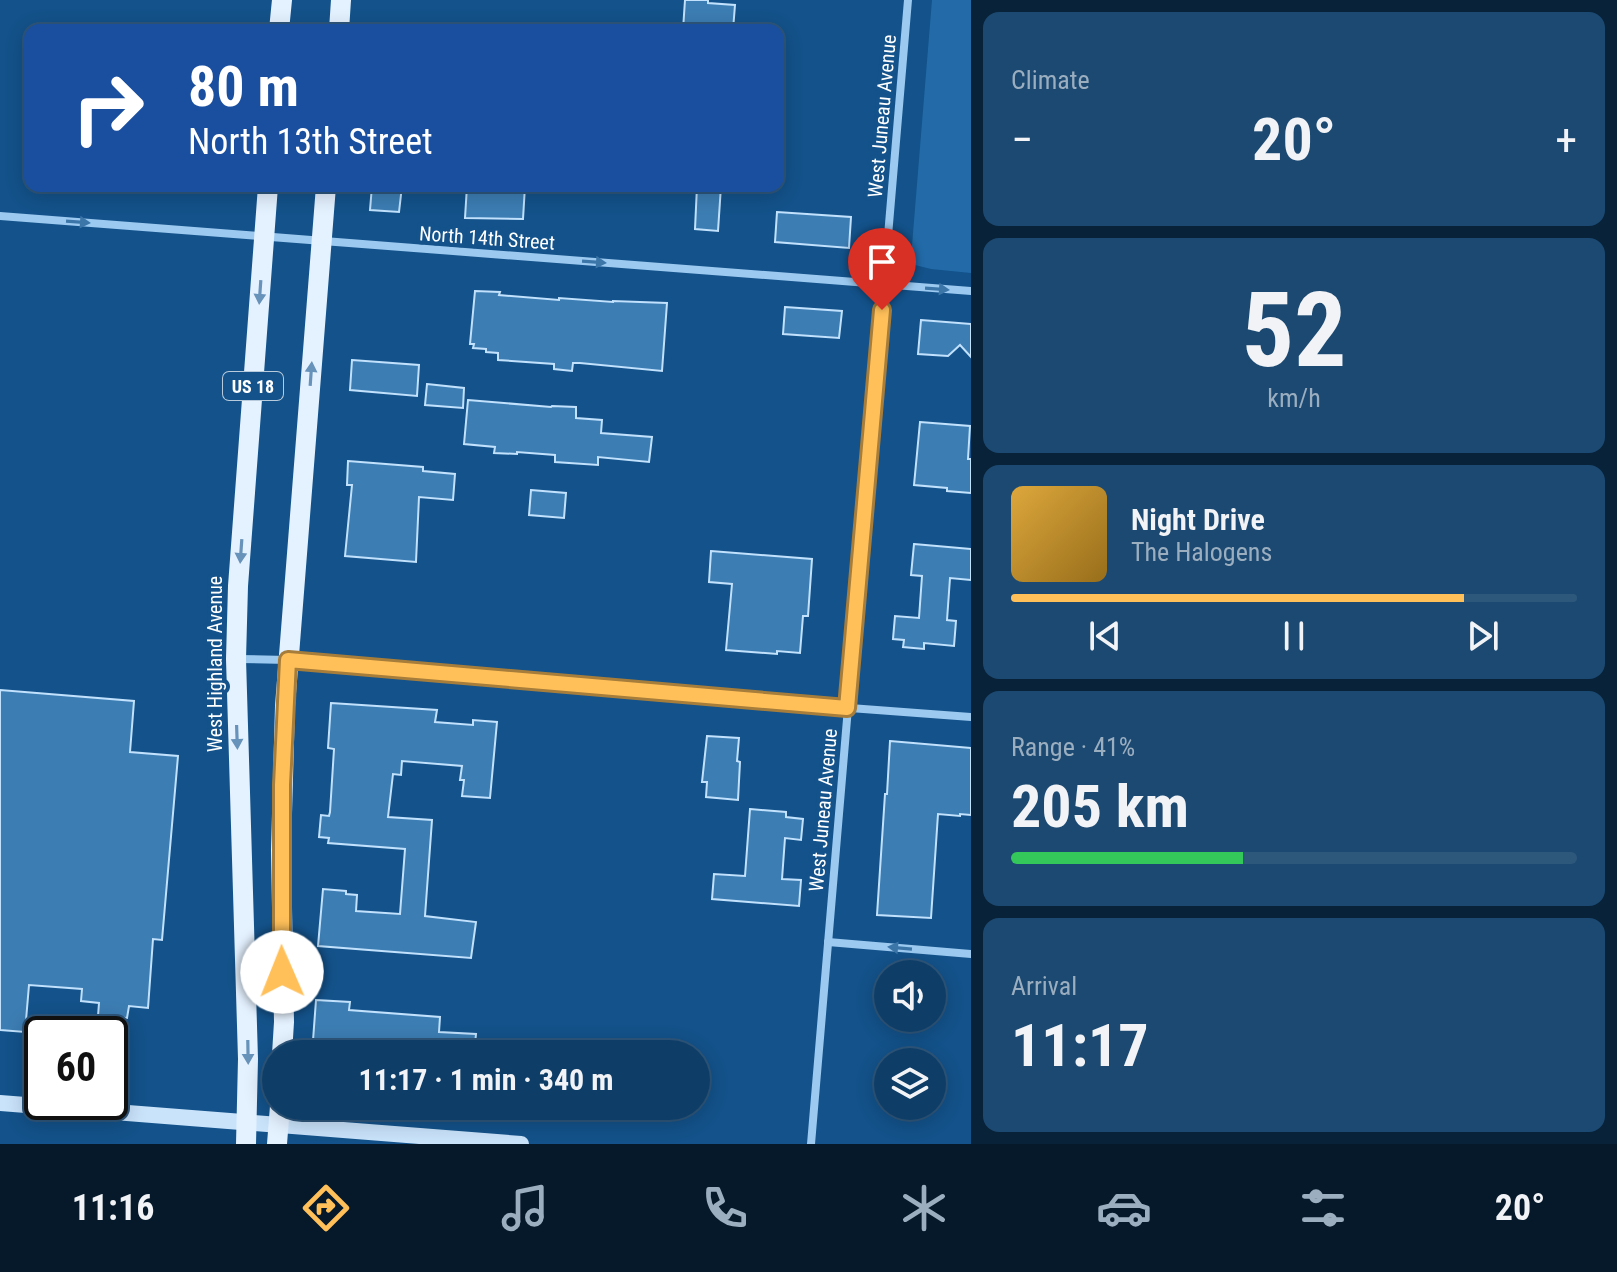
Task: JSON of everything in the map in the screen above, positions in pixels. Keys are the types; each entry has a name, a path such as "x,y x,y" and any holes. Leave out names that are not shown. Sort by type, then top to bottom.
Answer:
{"main road":[{"path":"280,24 282,0"},
{"path":"339,24 341,0"},
{"name":"West Highland Avenue","path":"246,1144 248,1044 236,659 238,586 268,192"},
{"name":"US 18","path":"282,1040 281,811 285,706 325,192"}],"street":[{"name":"West Juneau Avenue","path":"811,1144 908,0"},
{"name":"North 14th Street","path":"0,216 971,291"},
{"path":"236,659 288,660 971,717"},
{"path":"828,942 971,954"},
{"path":"0,1103 521,1144"}],"shaded area":[{"path":"932,0 971,0 971,273 915,265 911,258"}],"building":[{"path":"685,0 735,5 733,24 683,24"},
{"path":"372,192 401,192 399,212 370,210"},
{"path":"467,192 525,192 523,219 465,218"},
{"path":"697,192 721,192 718,231 695,229"},
{"path":"777,212 851,217 849,248 775,242"},
{"path":"475,291 559,300 667,303 662,371 573,363 572,371 554,369 554,364 498,360 498,353 473,348 474,344 470,344"},
{"path":"785,307 842,311 839,338 783,334"},
{"path":"921,320 971,324 971,357 960,345 948,356 918,354"},
{"path":"352,360 419,365 417,396 350,390"},
{"path":"427,384 464,388 463,408 425,405"},
{"path":"468,400 576,407 576,418 602,420 601,433 652,437 649,462 598,457 598,465 555,462 555,455 494,453 495,447 464,444"},
{"path":"920,422 970,426 968,459 971,459 971,493 914,485"},
{"path":"348,461 423,467 423,471 455,474 453,500 419,497 416,562 345,556 352,485 347,485"},
{"path":"531,490 566,493 564,518 529,515"},
{"path":"914,544 971,549 971,580 950,578 947,620 956,621 954,646 924,643 924,649 903,647 904,640 893,639 895,616 919,618 922,576 911,575"},
{"path":"711,551 812,559 808,616 803,616 800,653 726,650 732,584 709,582"},
{"path":"0,690 134,701 130,752 178,756 162,940 153,939 148,1008 129,1006 127,1016 98,1016 99,1003 81,1001 82,989 29,985 24,1032 0,1030"},
{"path":"331,703 437,710 435,722 473,725 473,720 497,722 490,798 462,796 462,766 402,761 401,775 393,774 388,817 432,820 425,916 476,922 471,958 318,946 323,889 357,895 356,911 400,914 405,849 328,843 329,838 319,837 321,815 329,816 330,812 334,749 328,748"},
{"path":"707,736 739,738 738,800 706,797 707,782 702,782"},
{"path":"890,741 971,748 971,815 938,814 931,918 877,915"},
{"path":"750,809 786,812 786,817 803,819 801,840 785,838 782,879 801,880 799,906 712,899 714,874 745,876"},
{"path":"316,1000 350,1002 349,1010 440,1017 439,1032 476,1034 475,1040 313,1040"}],"route":[{"path":"282,972 282,785 288,660 847,708 882,310"}]}
